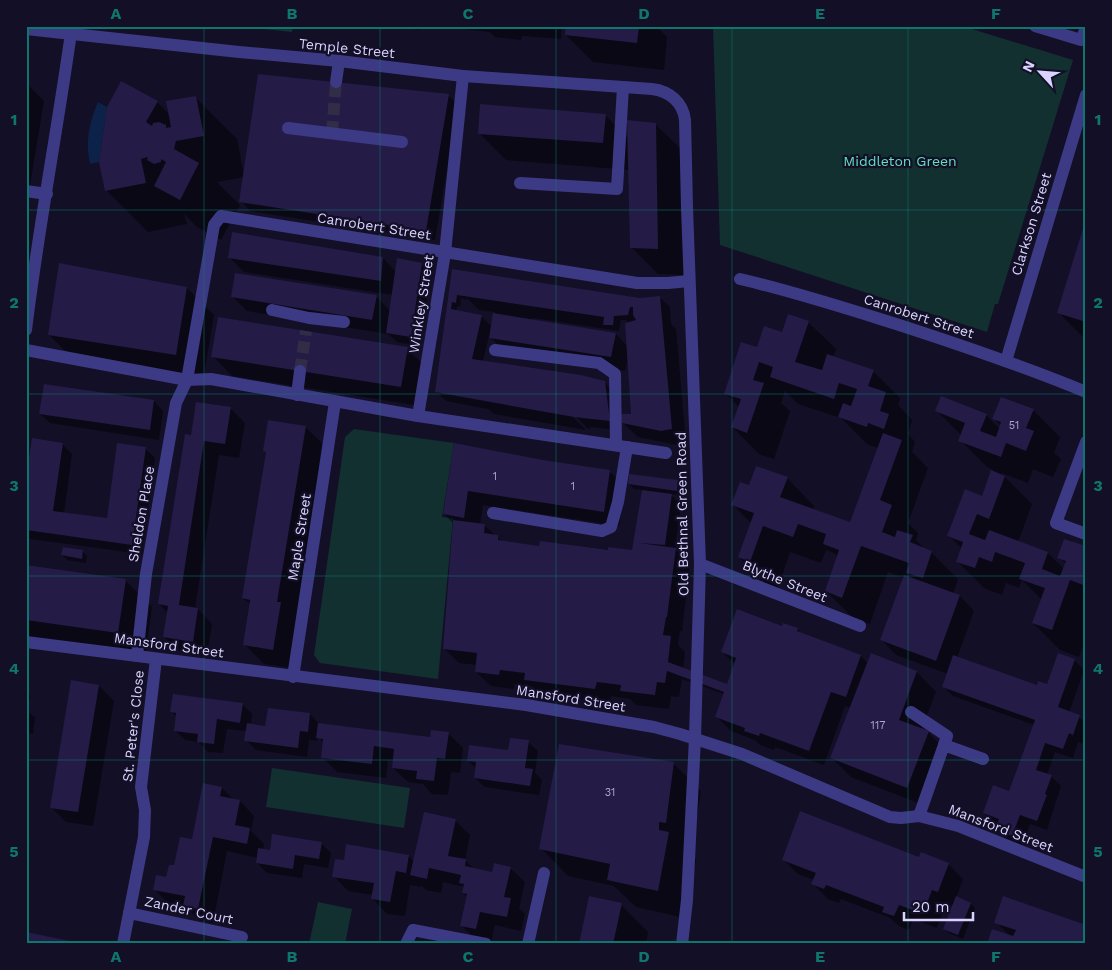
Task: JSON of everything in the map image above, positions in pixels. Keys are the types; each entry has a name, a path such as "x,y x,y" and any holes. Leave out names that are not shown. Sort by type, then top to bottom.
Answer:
{"street":[{"path":"1035,26 1081,40 1086,28"},
{"name":"Temple Street","path":"26,29 339,61 463,76 666,91"},
{"path":"26,330 71,33"},
{"path":"336,82 339,61"},
{"name":"Winkley Street","path":"418,416 445,253 463,76"},
{"path":"520,183 617,188 623,87"},
{"name":"Old Bethnal Green Road","path":"666,91 677,102 685,120 700,564 695,738 687,900 682,944"},
{"name":"Clarkson Street","path":"1006,362 1086,95"},
{"path":"288,128 402,142"},
{"path":"26,191 47,194"},
{"name":"Canrobert Street","path":"187,380 214,225 221,216 637,283 689,281"},
{"name":"Canrobert Street","path":"740,279 831,303 945,340 1086,392"},
{"path":"272,310 309,318 344,322"},
{"path":"306,331 309,318"},
{"path":"26,350 187,380 211,379 418,416 666,453"},
{"path":"493,513 602,531 610,527 618,502 622,446 615,374 609,368 599,362 495,350"},
{"path":"297,395 300,371"},
{"name":"Sheldon Place","path":"137,656 146,574 176,403 187,380"},
{"name":"Maple Street","path":"293,677 335,402"},
{"path":"1086,442 1056,523 1086,534"},
{"name":"Blythe Street","path":"700,564 860,626"},
{"name":"Mansford Street","path":"26,642 526,705 654,727 695,738 742,754 890,817 919,816 958,826 1086,877"},
{"name":"St. Peter's Close","path":"123,944 144,837 145,810 141,787 156,659"},
{"path":"911,712 947,736 919,816"},
{"path":"944,745 982,759"},
{"path":"528,944 544,873"},
{"name":"Zander Court","path":"129,913 242,937"},
{"path":"406,944 413,930 486,944"}],"green space":[{"path":"235,26 293,26 292,32"},
{"name":"Middleton Green","path":"713,26 962,26 1073,60 998,304 995,304 987,332 720,245"},
{"path":"354,429 454,443 442,517 453,518 438,679 320,663 314,655 345,437"},
{"path":"272,768 410,788 404,828 266,807"},
{"path":"318,902 352,909 345,944 309,944"}],"water":[{"path":"98,102 107,107 99,162 90,164 89,132"}],"building":[{"path":"566,26 639,26 637,43 565,35"},
{"path":"258,74 449,94 426,231 239,202"},
{"path":"121,81 158,101 146,122 152,126 153,123 159,122 166,125 166,128 171,127 166,101 196,96 204,136 176,141 174,149 199,163 180,200 154,186 166,162 161,159 161,162 154,164 147,160 148,157 141,159 146,183 105,191 99,162 103,134 107,107"},
{"path":"480,104 606,114 603,143 478,134"},
{"path":"627,120 656,123 658,249 630,248"},
{"path":"1086,223 1086,322 1057,313"},
{"path":"232,232 383,257 381,281 228,258"},
{"path":"397,258 422,263 411,337 386,333"},
{"path":"59,263 187,287 176,355 48,335"},
{"path":"452,269 640,298 660,296 672,429 661,431 622,423 621,414 631,414 625,323 636,320 633,315 633,307 630,307 628,315 614,316 613,325 603,325 604,317 457,295 456,303 452,302 451,309 482,315 472,359 581,375 605,381 610,421 574,417 435,392"},
{"path":"235,273 377,295 372,320 231,297"},
{"path":"493,313 616,333 611,357 489,338"},
{"path":"788,314 809,321 795,362 822,370 827,354 874,370 868,386 886,392 880,411 889,414 884,429 868,423 867,427 838,417 843,403 851,406 857,389 839,383 834,399 770,377 773,367 759,362 753,380 764,383 747,433 731,427 741,399 724,394 741,342 757,347 764,326 782,332"},
{"path":"218,317 408,347 401,387 211,357"},
{"path":"44,384 154,400 150,430 39,414"},
{"path":"941,396 987,414 980,431 996,437 1001,422 992,419 1001,397 1034,409 1026,428 1034,431 1026,451 1006,443 1001,457 958,441 965,423 935,411"},
{"path":"196,402 231,407 225,444 204,441 179,605 198,608 193,642 163,637 168,606 158,604 185,434 191,435"},
{"path":"268,420 306,426 277,602 281,602 273,650 243,645 250,600 242,598 266,452 263,451"},
{"path":"883,433 902,440 880,500 892,505 882,532 895,537 897,530 913,535 910,542 932,551 923,578 906,573 909,563 861,546 842,598 825,591 839,550 823,544 826,534 798,524 793,537 763,526 750,562 738,557 754,513 731,505 740,482 749,485 756,466 788,477 780,497 850,522"},
{"path":"32,438 63,443 53,511 107,518 117,443 146,447 132,545 26,530 26,478"},
{"path":"454,443 543,460 610,470 604,512 468,491 464,518 443,514"},
{"path":"991,470 1005,476 989,519 977,514 969,534 985,540 989,530 1048,552 1042,569 1060,576 1066,561 1057,558 1064,539 1086,546 1086,586 1070,580 1052,630 1032,623 1045,588 1019,579 1025,563 995,552 992,562 979,557 975,568 956,562 963,542 947,536 965,489 982,496"},
{"path":"629,474 678,480 677,491 628,484"},
{"path":"642,490 672,494 665,545 639,543 676,548 663,635 671,636 668,662 727,684 736,658 721,652 737,609 782,626 783,623 798,628 797,631 861,655 846,697 831,692 809,751 760,733 759,736 744,731 745,728 715,717 724,692 667,671 665,683 657,682 655,695 620,691 621,685 597,682 595,689 524,680 525,673 500,670 499,675 475,672 477,653 443,649 453,520 485,524 484,533 498,535 498,540 539,546 540,541 608,550 608,547 632,550"},
{"path":"63,547 83,550 82,559 61,555"},
{"path":"26,565 126,579 118,633 26,620"},
{"path":"904,575 960,595 936,661 880,640"},
{"path":"871,653 917,671 899,720 929,731 907,788 830,758"},
{"path":"1058,653 1075,659 1058,707 1080,715 1073,735 1069,733 1063,749 1045,743 1036,770 1052,775 1045,794 1047,795 1037,821 1020,815 1012,836 995,830 999,819 983,813 993,785 1009,791 1035,720 942,687 953,655 1037,685 1038,681 1047,684"},
{"path":"71,680 99,685 78,812 50,808"},
{"path":"173,694 243,703 240,723 217,719 214,744 197,742 198,734 174,731 176,713 170,712"},
{"path":"268,708 310,713 308,732 300,731 298,748 244,741 247,723 265,726"},
{"path":"318,723 430,737 431,730 449,732 445,759 437,758 434,781 416,779 417,771 392,768 394,749 374,746 372,764 321,758 323,739 316,738"},
{"path":"510,738 529,740 525,768 533,769 530,786 474,778 476,762 467,761 469,745 508,750"},
{"path":"559,744 674,762 666,823 659,822 659,830 669,832 658,891 607,880 610,864 539,849"},
{"path":"203,783 222,787 220,796 240,800 235,825 250,828 247,844 213,837 198,909 183,906 185,896 153,890 156,875 166,877 169,865 174,865 180,837 192,839"},
{"path":"800,811 919,857 921,852 949,863 938,892 932,890 923,914 899,905 894,916 882,912 884,907 826,885 824,889 811,884 816,873 782,860"},
{"path":"424,812 456,819 448,856 466,859 465,866 492,872 494,863 511,867 504,897 511,898 507,917 480,912 476,929 460,926 467,894 462,893 464,884 459,883 461,875 429,868 427,879 410,875"},
{"path":"272,834 322,842 319,859 295,855 293,869 256,863 258,848 270,850"},
{"path":"346,844 409,855 406,873 396,871 390,902 371,899 374,883 332,877 335,859 344,860"},
{"path":"589,896 622,903 613,944 579,944"},
{"path":"956,896 971,903 958,935 943,929"},
{"path":"1003,896 1086,925 1086,944 987,944 992,929 1013,936 1016,930 994,923"},
{"path":"26,932 70,941 70,944 26,944"}],"tunnel":[{"path":"332,133 336,82"},
{"path":"300,371 306,331"}]}
